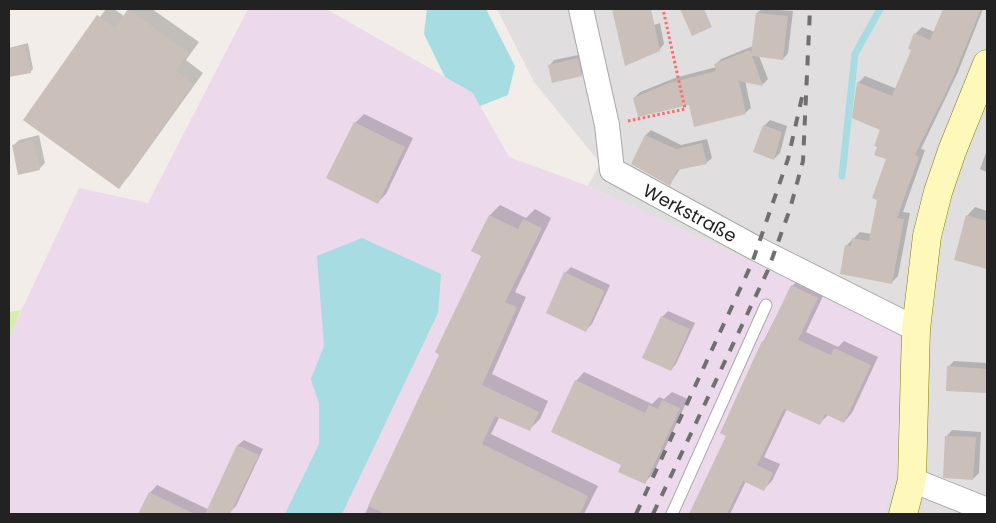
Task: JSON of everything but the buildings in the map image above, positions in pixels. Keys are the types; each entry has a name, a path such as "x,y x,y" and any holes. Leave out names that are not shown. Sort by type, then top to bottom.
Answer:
{"street":[{"name":"Werkstraße","path":"582,9 607,125 612,170 757,248 916,329"},
{"path":"902,514 912,480 916,329 927,236 938,192 987,64"},
{"path":"912,480 987,510"}],"lane":[{"path":"672,514 766,305"}],"path":[{"path":"607,125 685,110 663,9"}],"shaded area":[{"path":"248,9 326,9 473,93 509,157 588,186 774,272 781,270 900,336 899,467 883,514 9,514 9,337 79,188 148,203"},
{"path":"497,9 987,9 987,514 883,514 899,467 782,270 774,272 588,186 600,163 534,82"}],"green space":[{"path":"21,310 9,338 9,312"}],"water":[{"path":"427,9 486,9 515,66 508,95 480,106 473,93 445,77 424,34"},
{"path":"362,238 441,274 438,313 342,514 285,514 319,444 319,404 311,379 324,346 317,256"}],"waterway":[{"path":"842,176 855,54 880,9"}],"railway":[{"path":"653,514 768,270 790,209 803,161 810,9"},
{"path":"636,514 752,263 788,159 802,97"}]}
